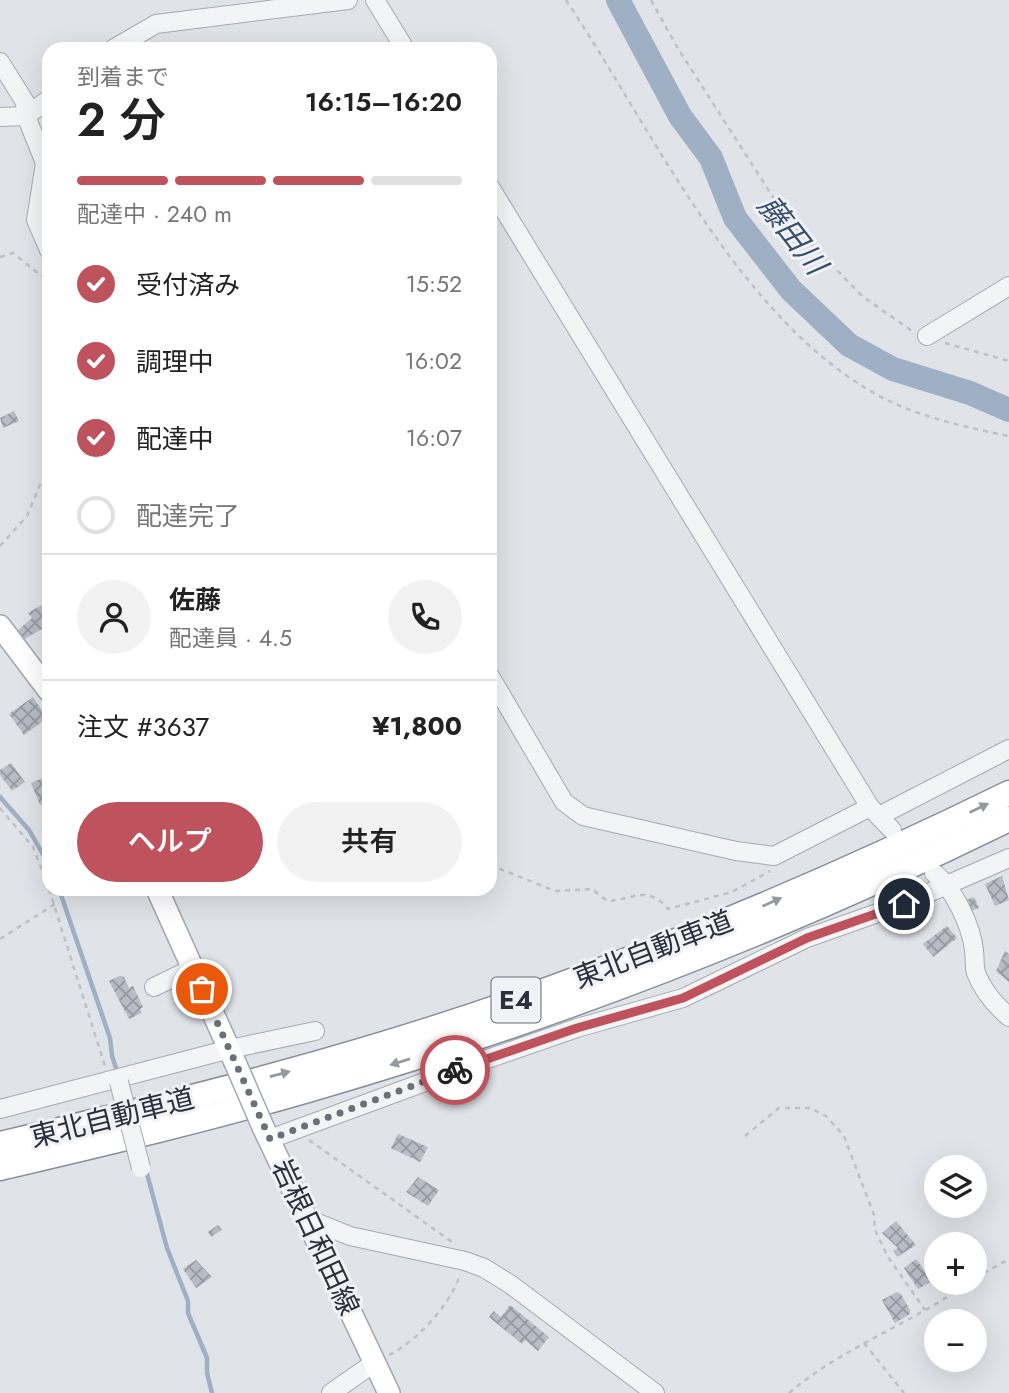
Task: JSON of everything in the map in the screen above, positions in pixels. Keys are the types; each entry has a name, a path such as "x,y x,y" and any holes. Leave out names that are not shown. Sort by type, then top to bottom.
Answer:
{"highway":[{"name":"東北自動車道","path":"0,1144 307,1067 542,992 762,907 1009,793"},
{"name":"東北自動車道","path":"0,1168 317,1088 552,1012 771,928 1009,819"}],"main road":[{"path":"0,626 42,682"},
{"name":"岩根日和田線","path":"160,896 389,1393"}],"street":[{"path":"126,42 156,24 348,0"},
{"path":"374,0 401,42"},
{"path":"0,62 25,102 26,116 42,154"},
{"path":"0,117 26,116 42,104"},
{"path":"42,186 36,220 42,234"},
{"path":"497,198 875,811 892,830"},
{"path":"927,336 1009,286"},
{"path":"497,688 564,802 583,816 736,851 774,856 1009,749"},
{"path":"267,1133 503,1053 683,998 807,938 947,887 1009,858"},
{"path":"934,873 947,887 968,929 975,950 976,973 989,997 1009,1017"},
{"path":"154,987 193,968"},
{"path":"0,1109 232,1055 315,1031"},
{"path":"114,1081 141,1168"},
{"path":"308,1219 350,1237 465,1261 484,1268 510,1284 655,1393"},
{"path":"331,1393 374,1363"}],"path":[{"path":"566,0 636,117 726,250 761,295 810,346 887,399 979,430 1009,436"},
{"path":"652,0 677,47 787,219 862,296 895,321 927,336 963,350 1009,361"},
{"path":"0,257 13,253 42,276"},
{"path":"0,546 27,516 42,479"},
{"path":"0,807 33,847 42,870"},
{"path":"497,868 555,891 592,889 607,901 643,892 662,901 668,909 732,892 778,867"},
{"path":"52,896 114,1081"},
{"path":"0,939 55,904"},
{"path":"745,1136 779,1108 810,1108 826,1116 844,1136 874,1216 875,1230 888,1257 924,1309"},
{"path":"987,1271 1009,1259"},
{"path":"927,1309 949,1295"},
{"path":"789,1393 822,1367 924,1311"},
{"path":"864,1343 904,1393"}],"building":[{"path":"14,411 19,421 3,428 0,418"},
{"path":"42,605 42,629 23,640 17,631 32,618 28,613"},
{"path":"33,697 42,710 42,722 24,735 9,714"},
{"path":"11,763 25,782 12,791 0,775 0,770"},
{"path":"42,778 42,804 40,805 31,783"},
{"path":"1002,876 1009,900 995,906 985,884"},
{"path":"974,897 979,908 971,911 966,900"},
{"path":"923,917 927,924 913,932 909,925"},
{"path":"947,926 957,938 933,957 923,944"},
{"path":"1005,951 1009,954 1009,982 996,971"},
{"path":"119,976 124,977 129,988 133,986 143,1007 140,1009 142,1013 129,1019 109,981"},
{"path":"398,1134 428,1147 420,1162 391,1148"},
{"path":"418,1177 439,1190 428,1206 406,1192"},
{"path":"896,1221 916,1245 897,1257 893,1251 898,1248 882,1233"},
{"path":"218,1225 222,1230 211,1237 208,1232"},
{"path":"916,1259 924,1270 924,1286 918,1289 904,1268"},
{"path":"196,1260 212,1277 196,1288 183,1269"},
{"path":"897,1292 901,1294 910,1314 895,1323 882,1300"},
{"path":"510,1305 549,1337 538,1351 525,1340 522,1344 489,1317 494,1311 501,1317"}],"waterway":[{"name":"藤田川","path":"618,0 680,116 711,158 735,218 791,290 849,345 893,369 970,393 1009,410"},
{"path":"0,797 29,830 42,853"},
{"path":"61,896 110,1038 118,1074"},
{"path":"146,1170 167,1248 188,1301 188,1313 207,1358 207,1373 212,1393"}],"way so far":[{"path":"202,989 270,1139 455,1070"}],"route":[{"path":"455,1070 577,1028 683,998 807,938 904,904"}]}
